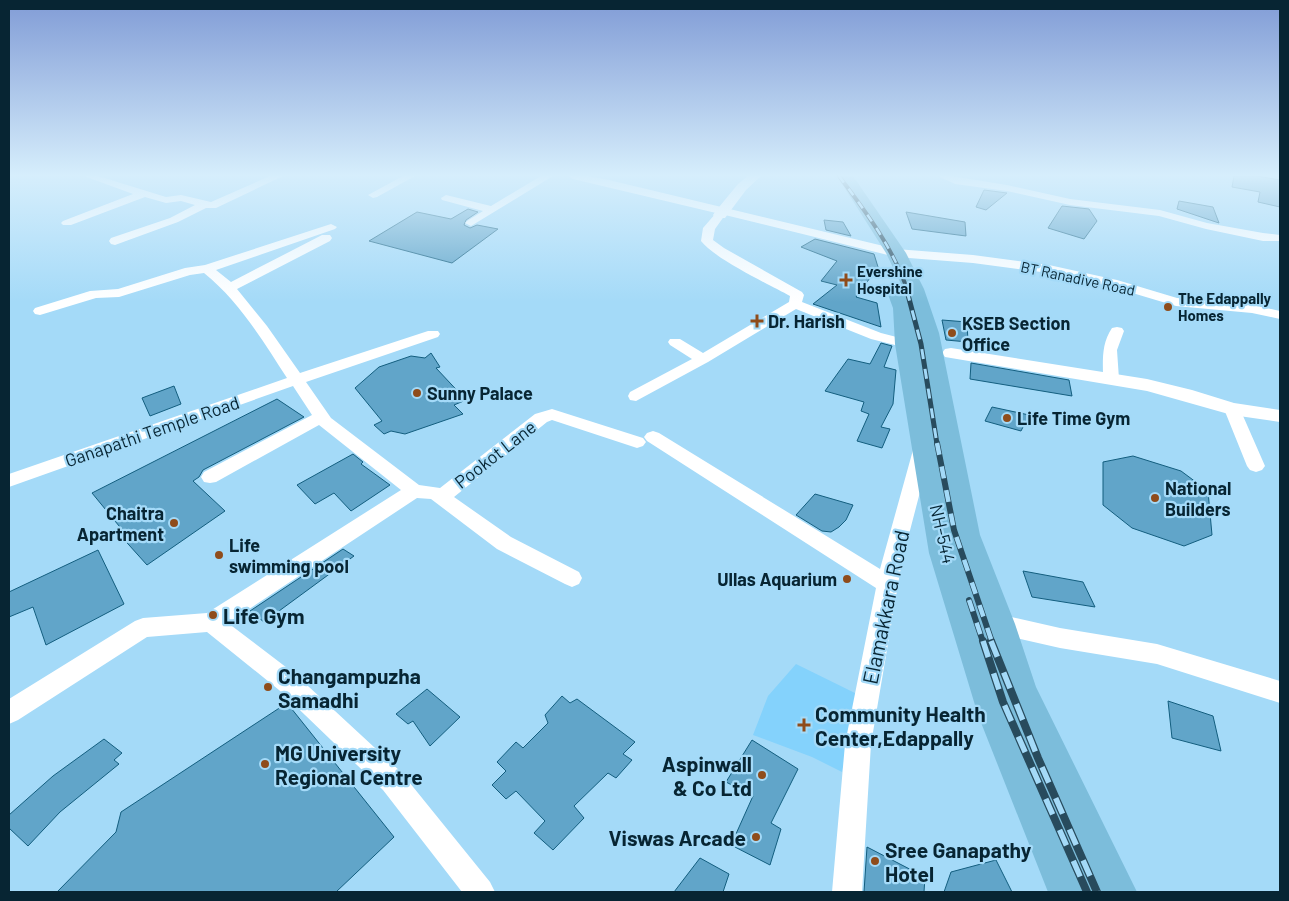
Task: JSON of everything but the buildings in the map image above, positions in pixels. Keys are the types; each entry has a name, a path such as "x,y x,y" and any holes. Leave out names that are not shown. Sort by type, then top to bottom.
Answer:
{"main road":[{"name":"NH-544","path":"857,218 886,263 904,308 907,344 936,442 964,535 998,624 1019,691 1114,892"},
{"path":"873,218 896,253 914,289 937,345"},
{"name":"NH-544","path":"937,345 939,403 936,442 945,553 997,715 1071,892"}],"street":[{"path":"67,223 80,218"},
{"path":"115,241 178,218"},
{"path":"472,223 480,218"},
{"path":"636,396 703,359 795,304 797,295 720,251 708,241 709,228 718,218"},
{"name":"BT Ranadive Road","path":"745,218 874,246 896,253 973,259 1049,269 1112,283 1176,302 1252,309 1280,314"},
{"path":"1178,218 1206,226 1263,237 1280,238"},
{"path":"40,311 95,294 119,293 189,271 207,269 328,233 259,274 229,288"},
{"path":"207,269 229,288 262,329 325,422 414,491 436,493 504,542 572,578"},
{"path":"795,304 868,333 907,344"},
{"path":"1111,378 1110,350 1117,331"},
{"name":"Ganapathi Temple Road","path":"9,481 433,334"},
{"path":"675,342 703,359"},
{"path":"937,345 1111,378 1185,394 1232,409 1280,416"},
{"path":"1232,409 1256,466"},
{"name":"Pookot Lane","path":"441,496 540,418 552,414 645,439 888,584"},
{"path":"210,476 321,416"},
{"name":"Elamakkara Road","path":"847,892 858,744 888,584 936,442"},
{"path":"9,712 143,628 211,622 414,491"},
{"path":"211,622 287,682 392,781 480,892"},
{"path":"998,624 1060,638 1157,654 1280,692"}],"shaded area":[{"name":"Community Health Center,Edappally","path":"796,664 857,694 842,772 812,757 753,735 768,696"}],"railway":[{"path":"870,218 895,261 908,292"},
{"path":"907,291 921,344 937,444"},
{"path":"937,443 954,530 992,642"},
{"path":"969,600 983,642"},
{"path":"983,641 1003,702 1087,892"},
{"path":"991,641 1038,758 1097,892"}],"place":[{"name":"Evershine Hospital","path":"846,280"},
{"name":"The Edappally Homes","path":"1168,307"},
{"name":"Dr. Harish","path":"757,321"},
{"name":"KSEB Section Office","path":"952,333"},
{"name":"Sunny Palace","path":"417,393"},
{"name":"Life Time Gym","path":"1007,418"},
{"name":"National Builders","path":"1155,498"},
{"name":"Chaitra Apartment","path":"174,523"},
{"name":"Life swimming pool","path":"219,555"},
{"name":"Ullas Aquarium","path":"847,579"},
{"name":"Life Gym","path":"213,615"},
{"name":"Changampuzha Samadhi","path":"268,687"},
{"name":"Community Health Center,Edappally","path":"804,725"},
{"name":"MG University Regional Centre","path":"265,764"},
{"name":"Aspinwall & Co Ltd","path":"762,775"},
{"name":"Viswas Arcade","path":"756,837"},
{"name":"Sree Ganapathy Hotel","path":"875,861"}]}
